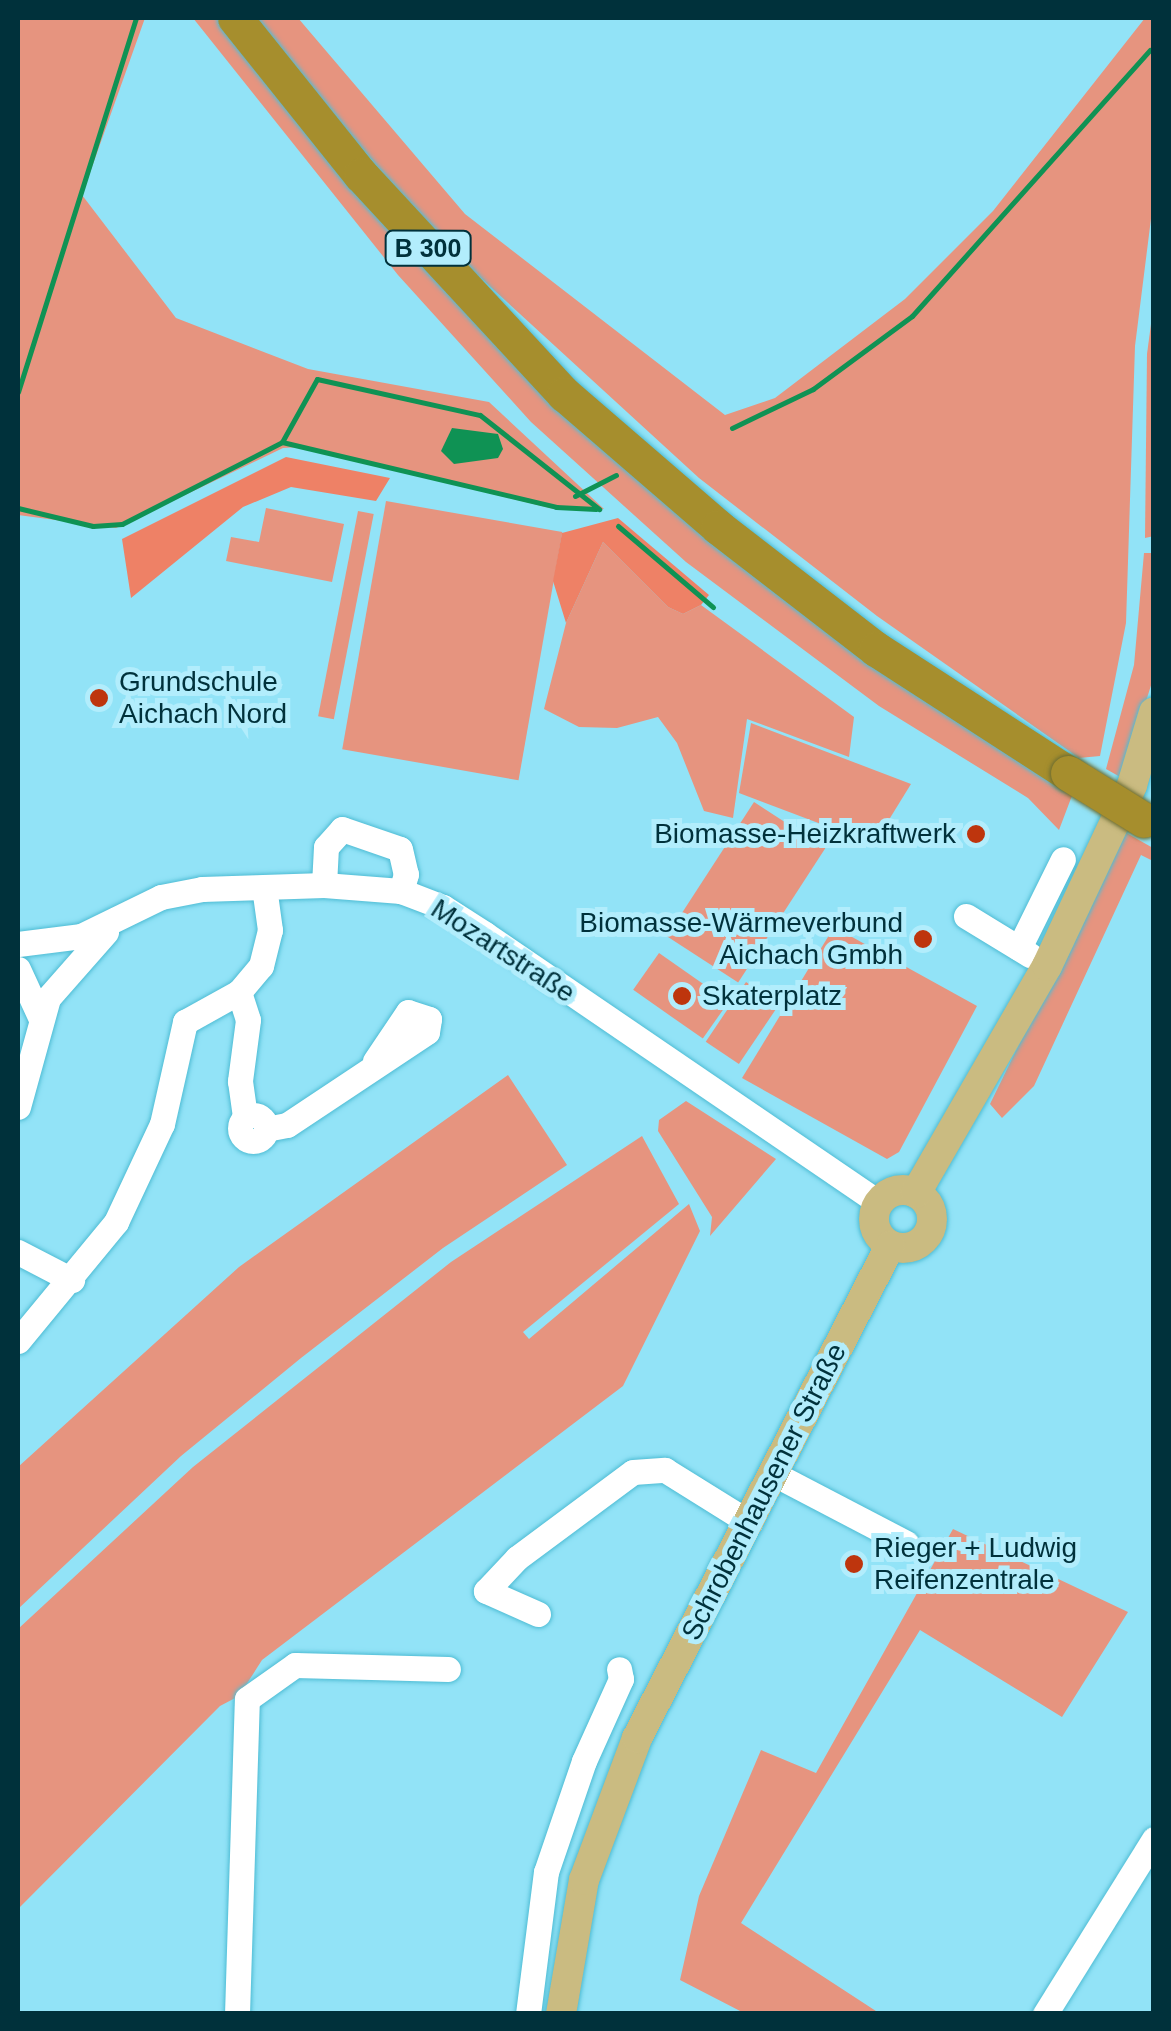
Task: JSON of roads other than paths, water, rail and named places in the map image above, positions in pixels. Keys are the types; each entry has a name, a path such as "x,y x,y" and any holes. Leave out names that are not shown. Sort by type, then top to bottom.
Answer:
{"highway":[{"name":"B 300","path":"235,18 362,175 577,405 718,527 876,649 1148,823"}],"main road":[{"path":"916,1193 1047,966 1132,784 1154,712"},
{"path":"896,1191 916,1193 930,1208 930,1231 916,1246 890,1246 874,1226 879,1203 896,1191"},
{"name":"Schrobenhausener Straße","path":"560,2014 584,1880 637,1738 776,1475 890,1246"}],"street":[{"path":"324,885 326,847 342,829 400,850 406,874 401,891"},
{"path":"1019,948 1062,859"},
{"name":"Mozartstraße","path":"18,944 62,940 118,922 161,897 324,885 401,891 443,907 485,934 879,1203"},
{"path":"18,1341 116,1222 162,1124 186,1022 239,992 268,949 264,887"},
{"path":"966,916 1047,966"},
{"path":"18,1108 41,1020 63,977 118,922"},
{"path":"18,970 41,1020"},
{"path":"239,992 248,1020 240,1081 256,1123 287,1125 375,1061"},
{"path":"18,1252 72,1280"},
{"path":"538,1614 486,1591 517,1558 633,1472 649,1466 665,1470 750,1522"},
{"path":"776,1475 906,1543"},
{"path":"237,2014 247,1699 295,1665 448,1670"},
{"path":"528,2014 546,1872 600,1721 622,1678 619,1669"},
{"path":"600,1721 637,1738"},
{"path":"1045,2014 1154,1839"}],"waterway":[{"path":"18,392 136,18"},
{"path":"732,428 813,389 912,316 1150,50"},
{"path":"18,508 93,526 122,524 282,442 317,379 480,415 599,509"},
{"path":"282,442 556,507 596,509"},
{"path":"575,496 616,475"},
{"path":"618,526 713,607"}],"place":[{"name":"Grundschule Aichach Nord","path":"99,698"},
{"name":"Biomasse-Heizkraftwerk","path":"976,834"},
{"name":"Biomasse-Wärmeverbund Aichach Gmbh","path":"923,939"},
{"name":"Skaterplatz","path":"682,996"},
{"name":"Rieger + Ludwig Reifenzentrale","path":"854,1564"}]}
